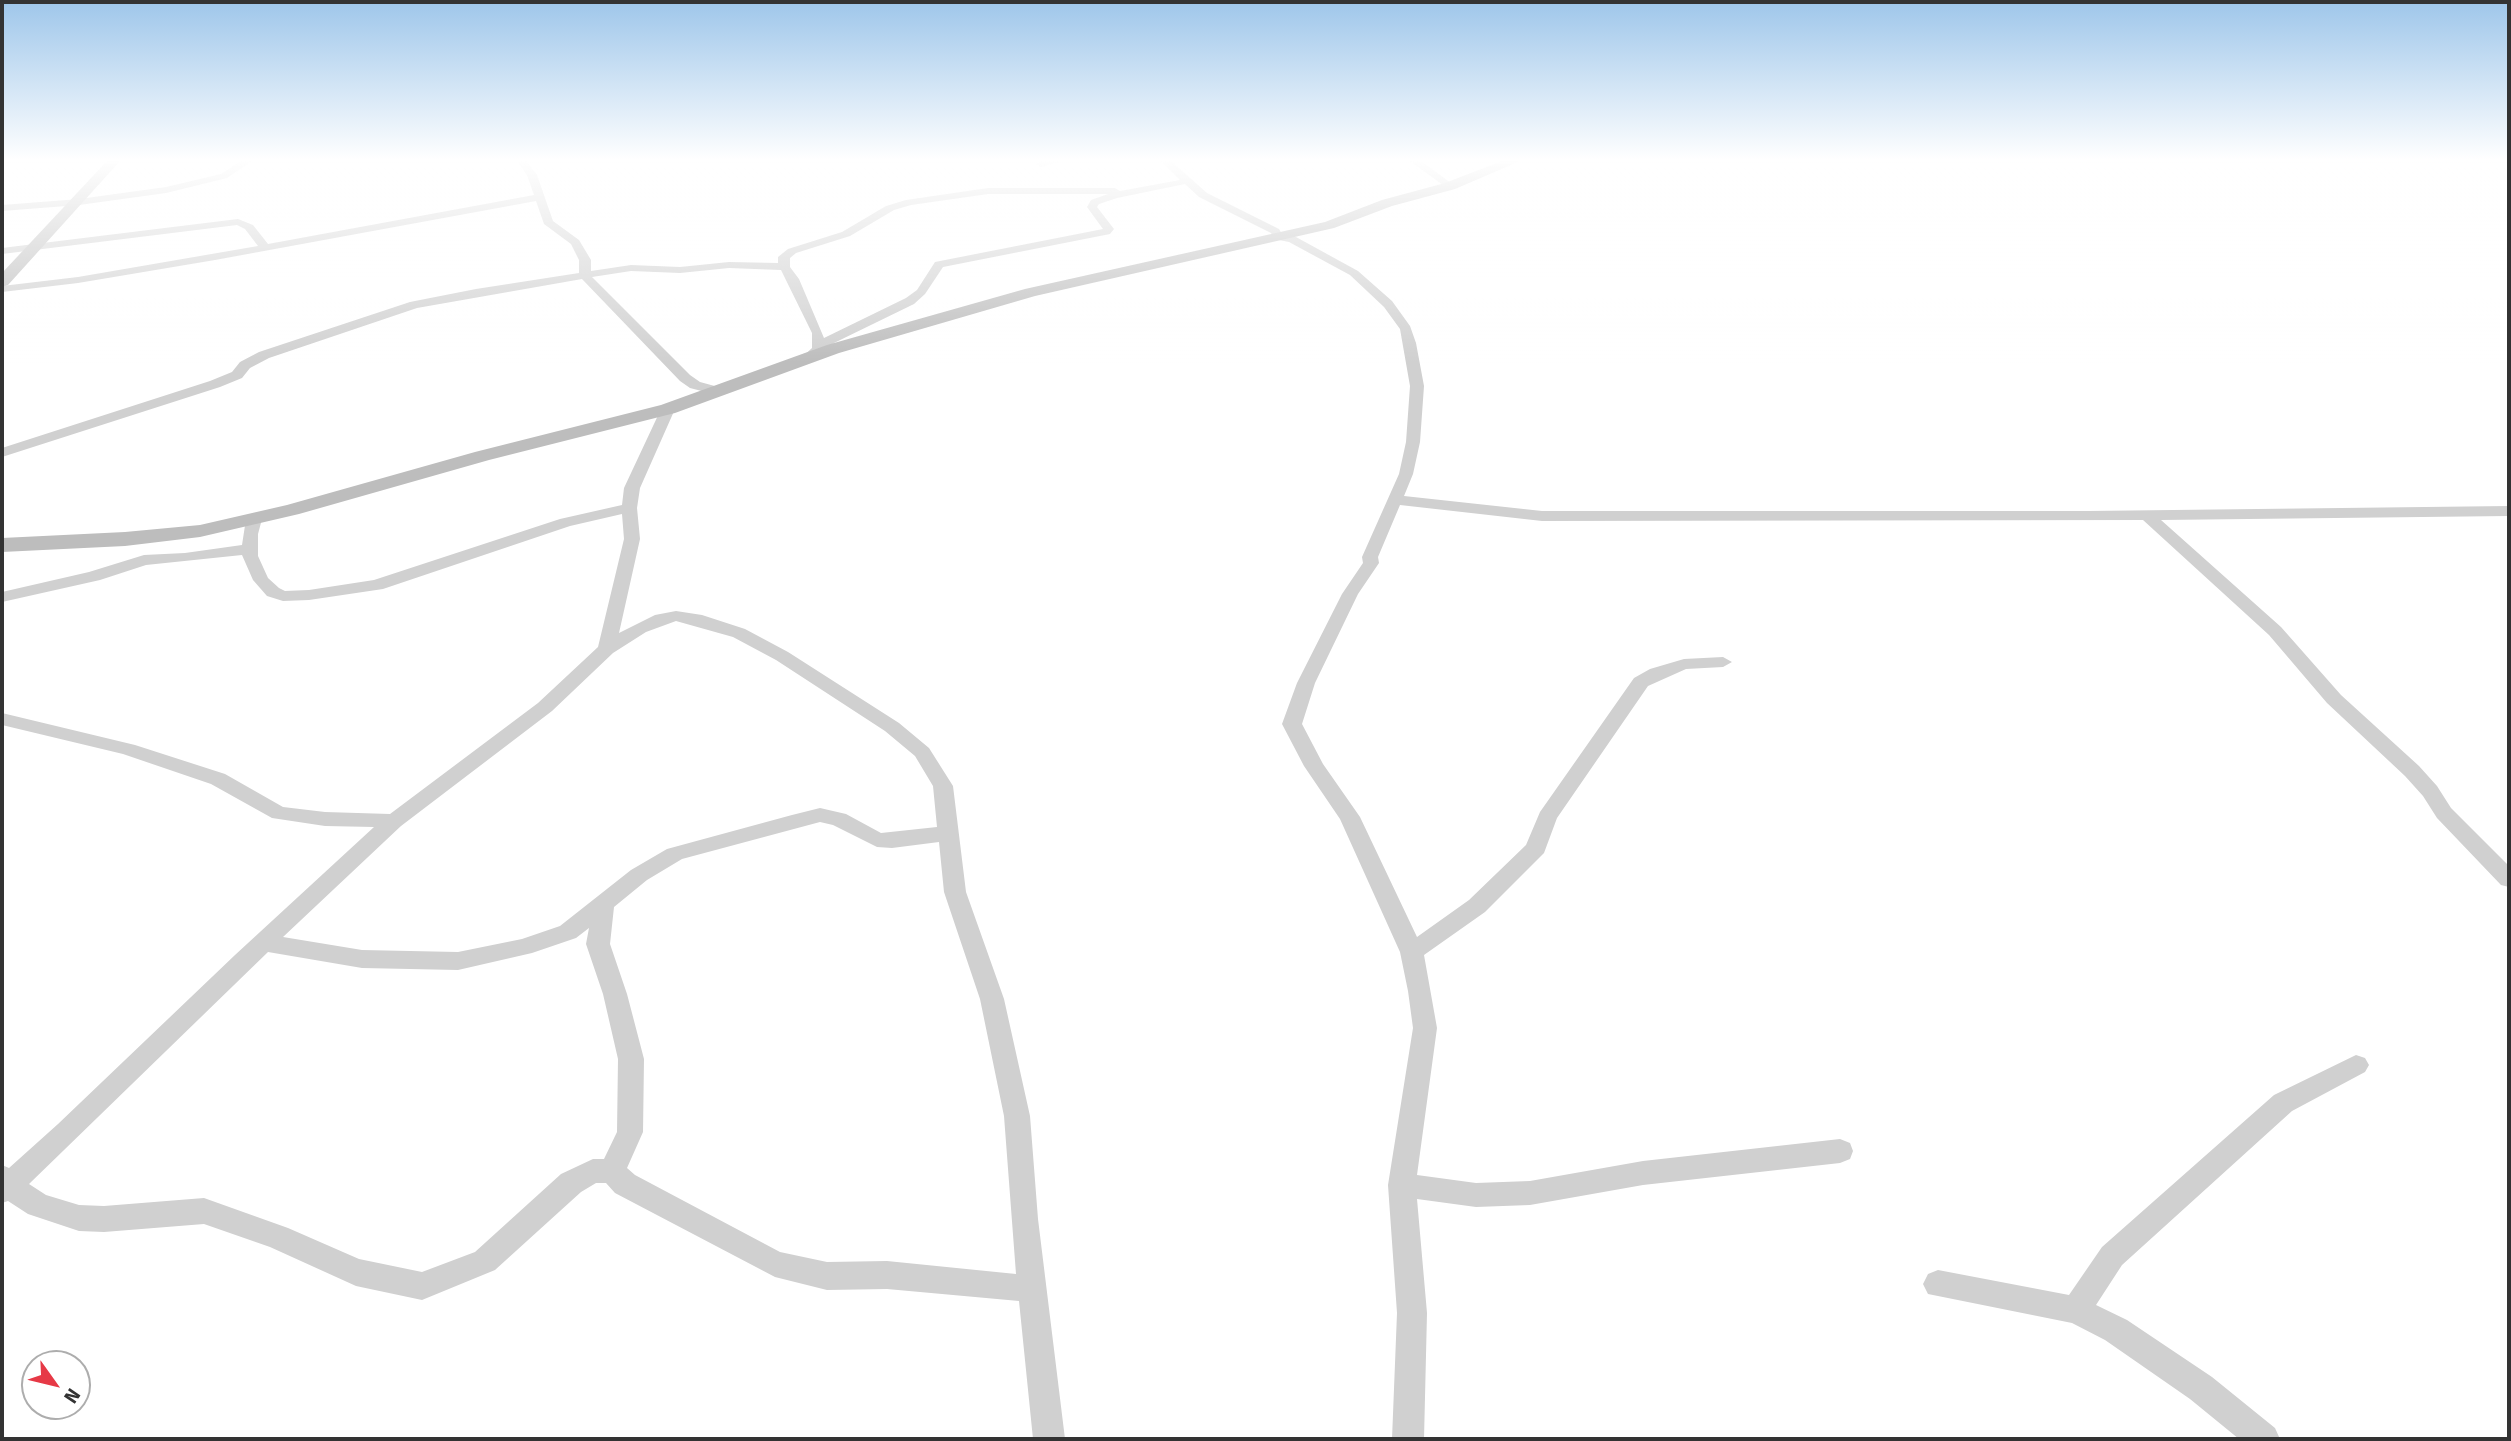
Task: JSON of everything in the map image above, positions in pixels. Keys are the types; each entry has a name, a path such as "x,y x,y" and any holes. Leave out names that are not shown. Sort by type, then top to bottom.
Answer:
{"street":[{"path":"2,282 54,228"},
{"path":"2,251 188,228"},
{"path":"250,228 266,248"},
{"path":"2,289 78,280 372,228"},
{"path":"556,228 575,242 584,260 585,276 649,344 695,385 717,391"},
{"path":"812,353 818,333 784,267 784,257 792,251 846,234 856,228"},
{"path":"2,545 125,539 200,531 668,409 812,353 910,301 921,292 939,264 1106,232 1108,228"},
{"path":"1268,228 1288,236 1354,273 1372,287 1406,329 1417,386 1413,442 1406,474 1370,556 1371,563 1350,594 1306,682 1292,724 1314,766 1350,817 1412,952 1425,1028 1402,1185 1412,1313 1408,1439"},
{"path":"812,353 1031,292 1317,228"},
{"path":"2,453 215,384 237,375 245,365 264,355 414,305 631,268 680,270 729,265 784,267"},
{"path":"607,649 632,539 629,508 632,488 668,409"},
{"path":"1395,500 1542,516 2147,515 2509,511"},
{"path":"254,519 250,534 250,556 261,580 273,592 284,596 309,596 377,585 566,522 629,508"},
{"path":"2147,515 2188,555 2275,631 2334,699 2412,771 2430,791 2444,813 2509,879"},
{"path":"2,597 94,576 144,560 250,550"},
{"path":"1032,1289 887,1275 827,1276 775,1264 625,1184 612,1171 593,1171 571,1183 485,1261 457,1275 422,1286 356,1272 278,1237 204,1211 104,1219 79,1218 38,1205 4,1184 67,1132 263,942 394,821 545,707 607,649 640,628 661,619 676,616 695,619 739,633 856,702 922,752 943,786 955,891 992,999 1017,1116 1024,1219 1032,1289 1049,1439"},
{"path":"1412,952 1477,906 1536,848 1547,817 1641,682 1657,673 1684,664 1723,662"},
{"path":"2,719 128,749 218,779 279,813 325,820 394,821"},
{"path":"263,942 362,959 458,961 524,947 568,932 639,875 675,854 820,815 839,819 877,840 892,841 948,833"},
{"path":"603,906 598,944 615,994 631,1059 630,1132 612,1171"},
{"path":"2076,1310 2112,1256 2283,1103 2356,1065"},
{"path":"1402,1185 1476,1195 1530,1193 1643,1173 1840,1150"},
{"path":"1938,1284 2076,1310 2116,1331 2201,1388 2264,1439"}]}
